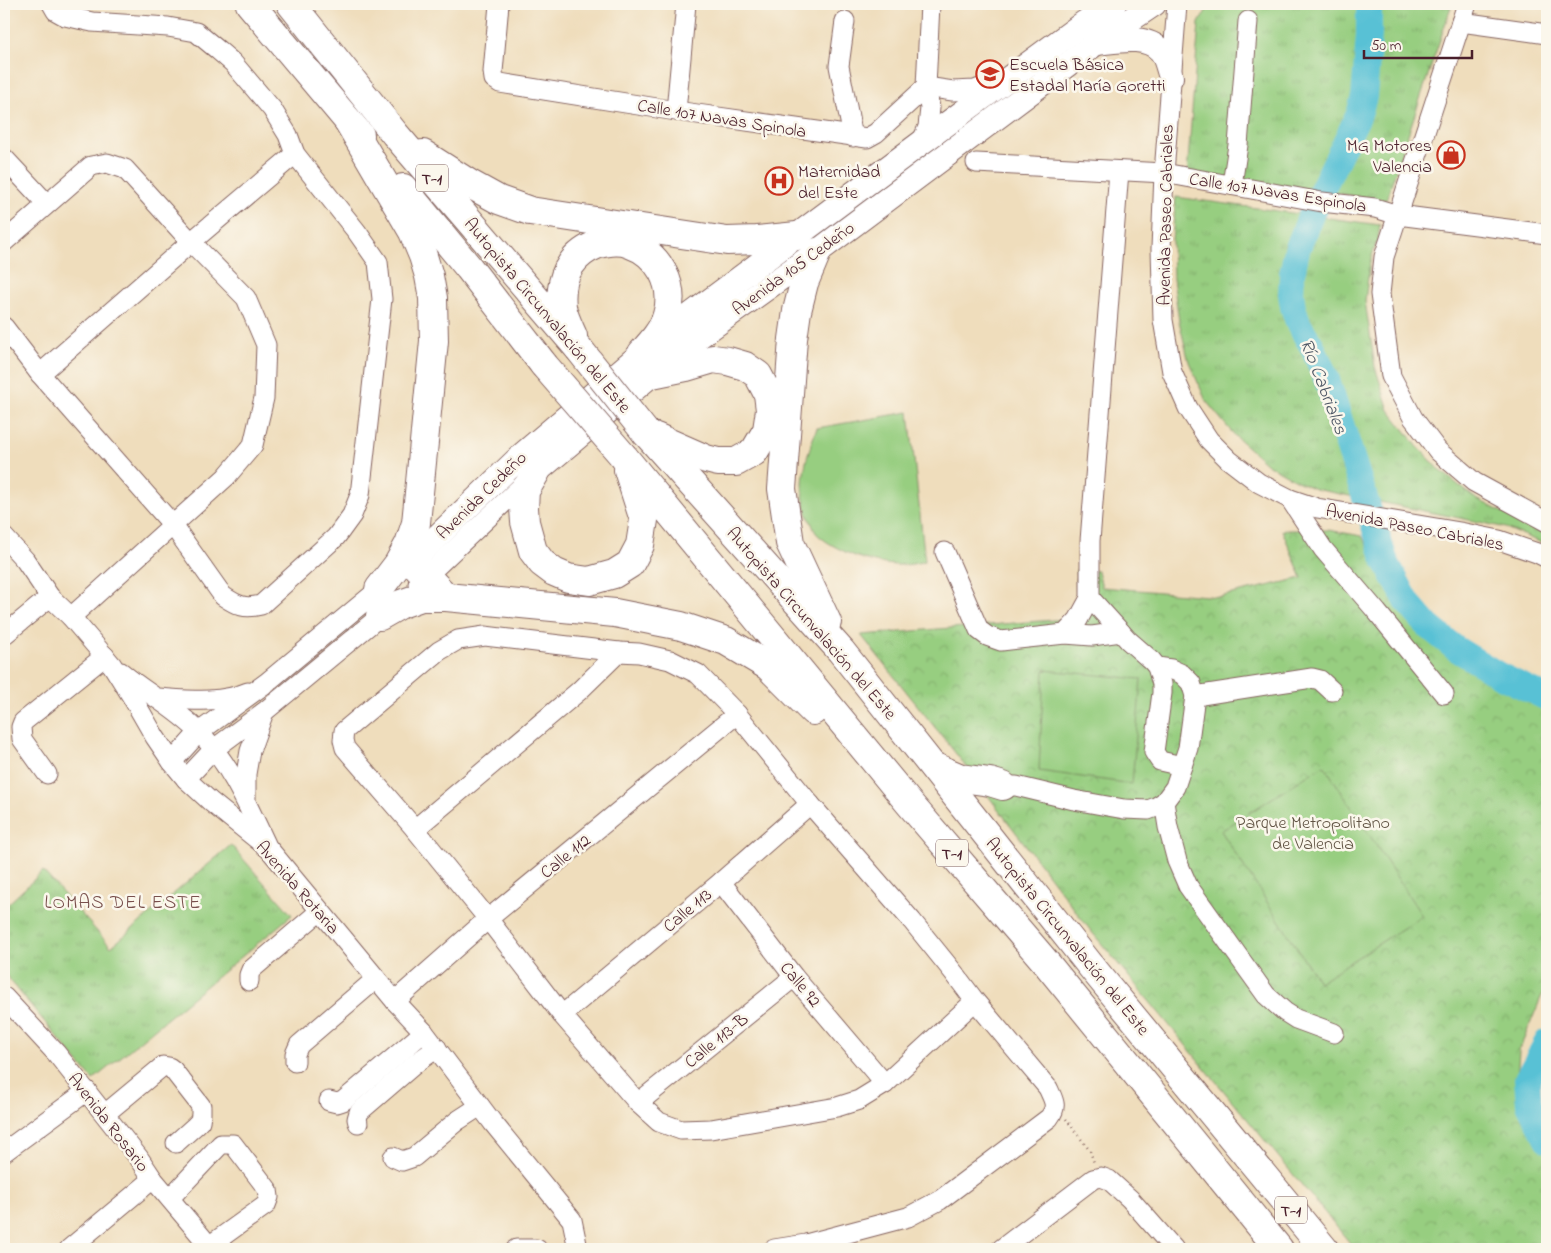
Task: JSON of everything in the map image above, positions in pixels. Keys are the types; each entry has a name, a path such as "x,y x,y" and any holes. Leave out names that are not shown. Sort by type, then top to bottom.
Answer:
{"highway":[{"name":"Autopista Circunvalación del Este","path":"250,4 469,268 544,365 624,457 909,804 1049,966 1279,1249"},
{"name":"Autopista Circunvalación del Este","path":"290,4 395,134 578,349 646,433 841,651 1094,970 1324,1249"},
{"path":"348,121 413,232 423,256 433,298 434,341 416,523 409,544 398,564 379,589"},
{"path":"395,134 470,184 499,200 530,211 727,241 757,240 807,244 804,283 797,310 793,339 782,490 790,543 841,651"},
{"path":"578,349 562,308 562,285 570,265 585,250 605,242 629,243 650,255 663,270 670,291 667,315 647,364 686,367 714,359 728,361 745,366 758,375 768,394 770,410 767,430 754,452 736,462 718,462 706,459 646,433"},
{"path":"536,472 526,491 524,508 525,522 533,551 542,563 554,572 568,578 589,581 614,574 630,564 640,545 644,520 624,457"},
{"path":"420,568 446,597"},
{"path":"380,616 401,604 421,597 446,597 615,613 681,626 726,641 768,666 867,766 909,804"},
{"path":"931,765 961,778 1003,786"},
{"path":"981,827 982,800 988,791 1003,786"}],"main road":[{"name":"Avenida 105 Cedeño","path":"536,472 647,364 697,338 921,143 1084,23 1114,4"},
{"name":"Avenida 105 Cedeño","path":"807,244 1154,4"},
{"path":"1096,43 1131,40 1148,42 1162,52 1171,77"},
{"name":"Avenida Cedeño","path":"420,568 521,456 647,364"}],"street":[{"path":"4,327 40,374 172,524 223,596 234,603 248,608 261,605 336,537 352,515 360,495 382,300 378,262 357,232 295,154 288,135 272,109 233,63 196,32 168,27 92,22 65,16 56,11 52,4"},
{"name":"Calle 107 Navas Spinola","path":"499,4 493,72 494,79 500,82 676,111 867,138 876,134 926,87"},
{"path":"676,111 686,4"},
{"path":"921,143 928,127 930,108 926,87 930,4"},
{"name":"Avenida Paseo Cabriales","path":"1177,4 1164,173 1161,249 1163,320 1172,372 1188,408 1209,440 1229,460 1259,483 1290,499 1317,508 1499,540 1547,558"},
{"path":"1467,4 1384,258 1380,294 1384,334 1391,376 1413,418 1438,451 1474,482 1547,522"},
{"path":"845,21 839,66 853,137"},
{"path":"1232,185 1238,145 1248,21"},
{"path":"1461,22 1547,34"},
{"path":"926,87 953,91 975,90 1014,75"},
{"path":"40,374 295,154"},
{"path":"4,158 47,204"},
{"path":"4,242 91,166 107,163 125,169 191,242 246,298 266,345 264,398 253,445 226,477 71,616"},
{"name":"Calle 107 Navas Espinola","path":"976,163 1164,173 1322,202 1375,208 1398,215 1547,234"},
{"path":"1066,634 1078,620 1090,598 1090,541 1119,171"},
{"name":"Avenida Cedeño","path":"186,780 214,749 264,712 380,616 420,568 536,472"},
{"path":"1290,499 1323,549 1444,694"},
{"name":"Avenida Rotaria","path":"4,537 25,560 50,597 71,616 108,661 155,737 186,780 269,849 376,979 437,1048 480,1106 572,1220 578,1249"},
{"path":"945,552 974,621 979,630 988,636 1000,641 1066,634 1092,636 1121,632"},
{"name":"Avenida Cedeño","path":"172,762 200,732 266,683 379,589 420,568"},
{"path":"4,635 50,597"},
{"path":"1090,598 1156,667 1162,684 1154,752 1160,761 1182,766"},
{"path":"774,1249 806,1244 908,1217 940,1200 1049,1118 1054,1112 1055,1103 1048,1088 912,922 810,804 737,714 698,674 670,660 639,653 485,636 458,640 439,651 344,732 345,748 415,829 562,1015 638,1103 659,1122 680,1130 711,1129 837,1107 859,1100 886,1084 975,1001"},
{"path":"415,829 579,691 619,652"},
{"path":"47,774 22,738 21,727 23,722 108,661 130,680 158,698 200,732 214,749 246,803 269,849"},
{"path":"1003,786 1016,786 1074,800 1124,809 1148,810 1164,802 1172,792 1188,748 1195,696 1191,683 1182,674 1171,669 1156,667"},
{"path":"1195,696 1312,678 1320,680 1332,691"},
{"path":"158,698 197,701 221,699 244,693 266,683"},
{"path":"246,803 246,774 250,751 264,712"},
{"name":"Calle 112","path":"395,1001 488,919 737,714"},
{"path":"1164,802 1177,861 1196,900 1266,995 1275,1004 1296,1019 1334,1033"},
{"name":"Calle 113","path":"562,1015 721,882 810,804"},
{"name":"Calle 92","path":"721,882 794,977 886,1084"},
{"path":"249,981 251,970 320,911"},
{"name":"Calle 113-B","path":"638,1103 794,977"},
{"path":"295,1062 295,1054 299,1045 376,979"},
{"name":"Avenida Rosario","path":"4,997 56,1053 154,1179 210,1247"},
{"path":"329,1101 343,1101 424,1032"},
{"path":"358,1123 359,1112 416,1063 437,1048"},
{"path":"105,1114 163,1066 169,1067 174,1070 201,1106 202,1114 200,1121 176,1144"},
{"path":"4,1152 87,1091"},
{"path":"393,1157 402,1160 414,1157 457,1121 480,1106"},
{"path":"170,1198 221,1144 233,1144 268,1190 269,1197 266,1205 210,1247"},
{"path":"1001,1249 1093,1179 1101,1178 1109,1180 1130,1199 1174,1249"},
{"path":"69,1249 154,1179"},
{"path":"516,1249 537,1249"}],"path":[{"path":"1054,1112 1063,1116 1090,1151 1101,1178"}],"green space":[{"path":"1210,4 1452,4 1386,200 1187,174 1199,23"},
{"path":"1176,197 1380,225 1370,262 1365,301 1375,367 1389,410 1417,446 1442,472 1475,498 1547,536 1547,545 1506,528 1315,489 1267,464 1235,436 1206,401 1189,362 1179,321 1173,279 1172,240"},
{"path":"909,412 925,561 893,565 856,556 826,541 816,533 804,500 804,476 817,428"},
{"name":"Parque Metropolitano de Valencia","path":"1282,530 1328,530 1362,536 1387,579 1424,625 1495,671 1547,699 1547,983 1519,1051 1517,1081 1535,1130 1547,1150 1547,1249 1355,1249 1091,931 957,755 861,635 1079,618 1076,570 1098,571 1102,587 1219,597 1302,578"},
{"path":"1044,670 1141,679 1132,784 1039,771"},
{"path":"1324,765 1422,916 1319,982 1221,831"},
{"path":"231,845 292,915 93,1080 4,973 4,908 43,871 111,947"}],"waterway":[{"name":"Río Cabriales","path":"1369,4 1369,35 1364,97 1359,114 1317,200 1297,250 1292,274 1291,294 1293,307 1299,325 1312,346 1327,380 1385,560 1408,603 1428,626 1455,648 1499,675 1547,698"},
{"name":"Río Cabriales","path":"1547,1042 1527,1079 1529,1104 1547,1140"}],"place":[{"name":"Escuela Básica Estadal María Goretti","path":"990,74"},
{"name":"MG Motores Valencia","path":"1451,155"},
{"name":"Maternidad del Este","path":"779,181"}],"district":[{"name":"LOMAS DEL ESTE","path":"123,901"}]}
